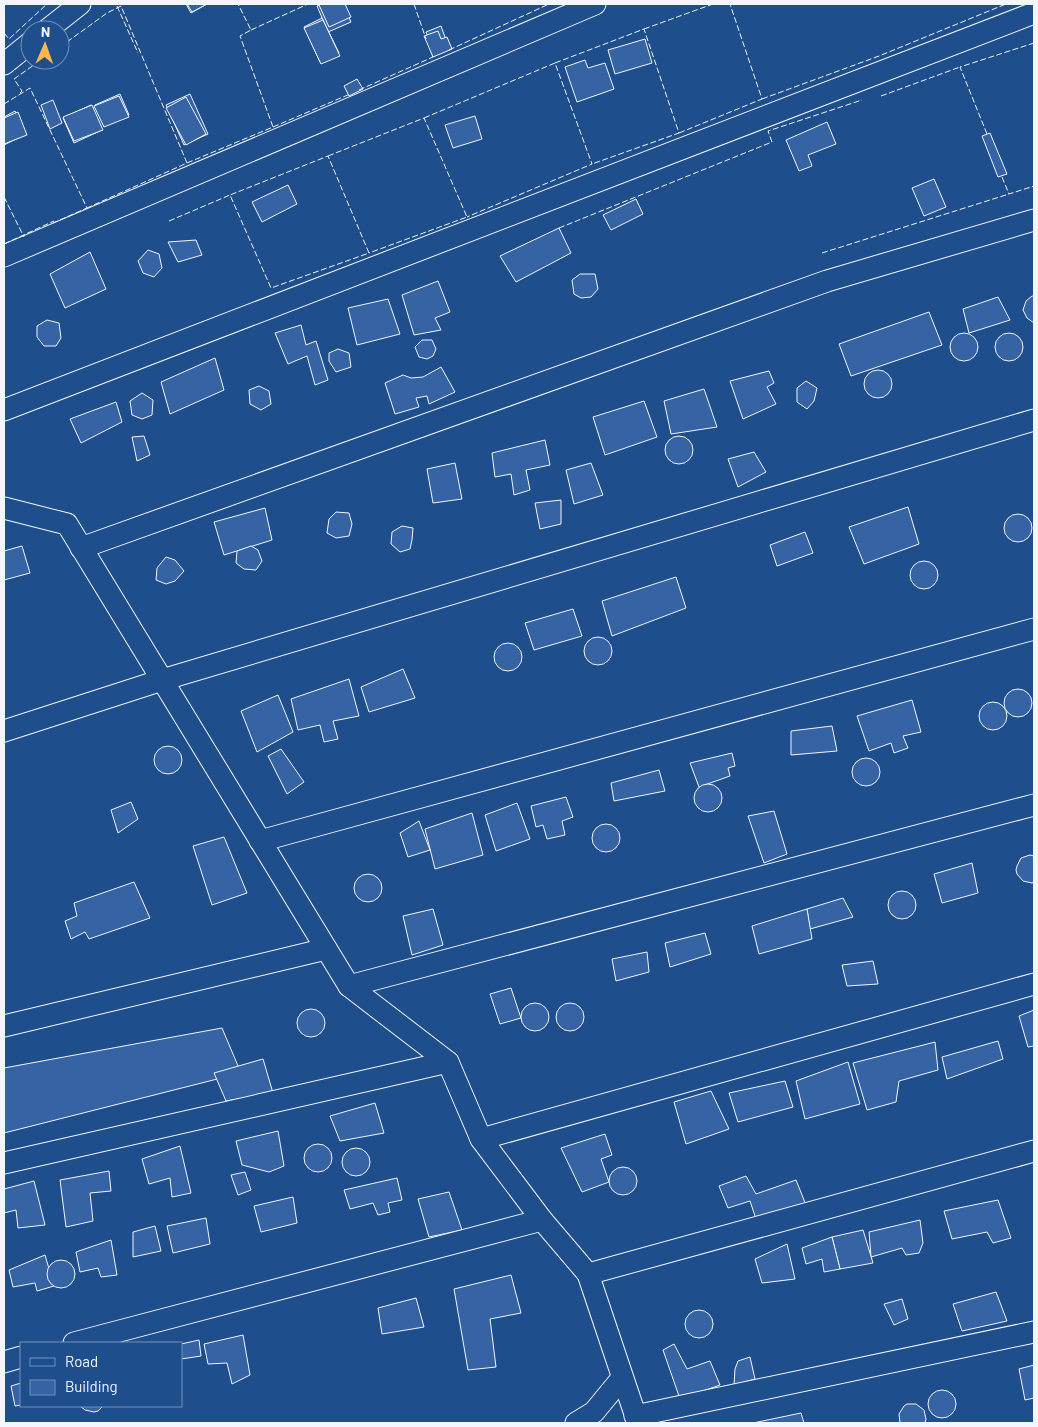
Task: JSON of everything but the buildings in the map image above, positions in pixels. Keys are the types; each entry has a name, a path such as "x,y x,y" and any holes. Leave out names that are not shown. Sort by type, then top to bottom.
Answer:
{"street":[{"path":"60,20 80,4"},
{"path":"4,256 594,4"},
{"path":"4,410 1034,13"},
{"path":"4,64 20,51"},
{"path":"81,548 827,281 1034,220"},
{"path":"4,731 162,680 1034,420"},
{"path":"4,508 67,524 349,986 448,1062 480,1140 542,1220 588,1274 636,1420 1034,1332"},
{"path":"260,841 1034,629"},
{"path":"349,986 1034,805"},
{"path":"4,1026 326,949"},
{"path":"480,1140 1034,984"},
{"path":"4,1163 448,1062"},
{"path":"588,1274 1034,1151"},
{"path":"78,1342 542,1220"},
{"path":"4,1362 20,1357"},
{"path":"576,1423 594,1412 622,1378"}],"fence":[{"path":"4,33 9,39 47,4"},
{"path":"187,163 273,127 240,36 251,30 238,4"},
{"path":"251,30 308,4"},
{"path":"414,4 426,39"},
{"path":"449,50 549,4"},
{"path":"644,29 713,4"},
{"path":"679,133 762,99 730,4"},
{"path":"762,99 879,56 1006,4"},
{"path":"117,6 138,53"},
{"path":"70,40 107,13 121,6 187,163 87,208"},
{"path":"555,63 644,29 679,133 592,164"},
{"path":"987,134 960,67 1034,43"},
{"path":"359,90 433,57 432,55"},
{"path":"424,118 555,63 592,164 467,217"},
{"path":"881,96 960,67"},
{"path":"20,93 22,91 14,79 27,70"},
{"path":"4,104 30,88 87,208 53,223"},
{"path":"273,127 350,94"},
{"path":"559,228 772,142 768,131 862,100"},
{"path":"328,156 424,118 467,217 369,253"},
{"path":"169,221 230,195 271,288 369,253 328,156 230,195"},
{"path":"1002,177 1009,194 1034,186"},
{"path":"822,253 1009,194"},
{"path":"4,197 24,237"},
{"path":"4,244 54,221"}]}
